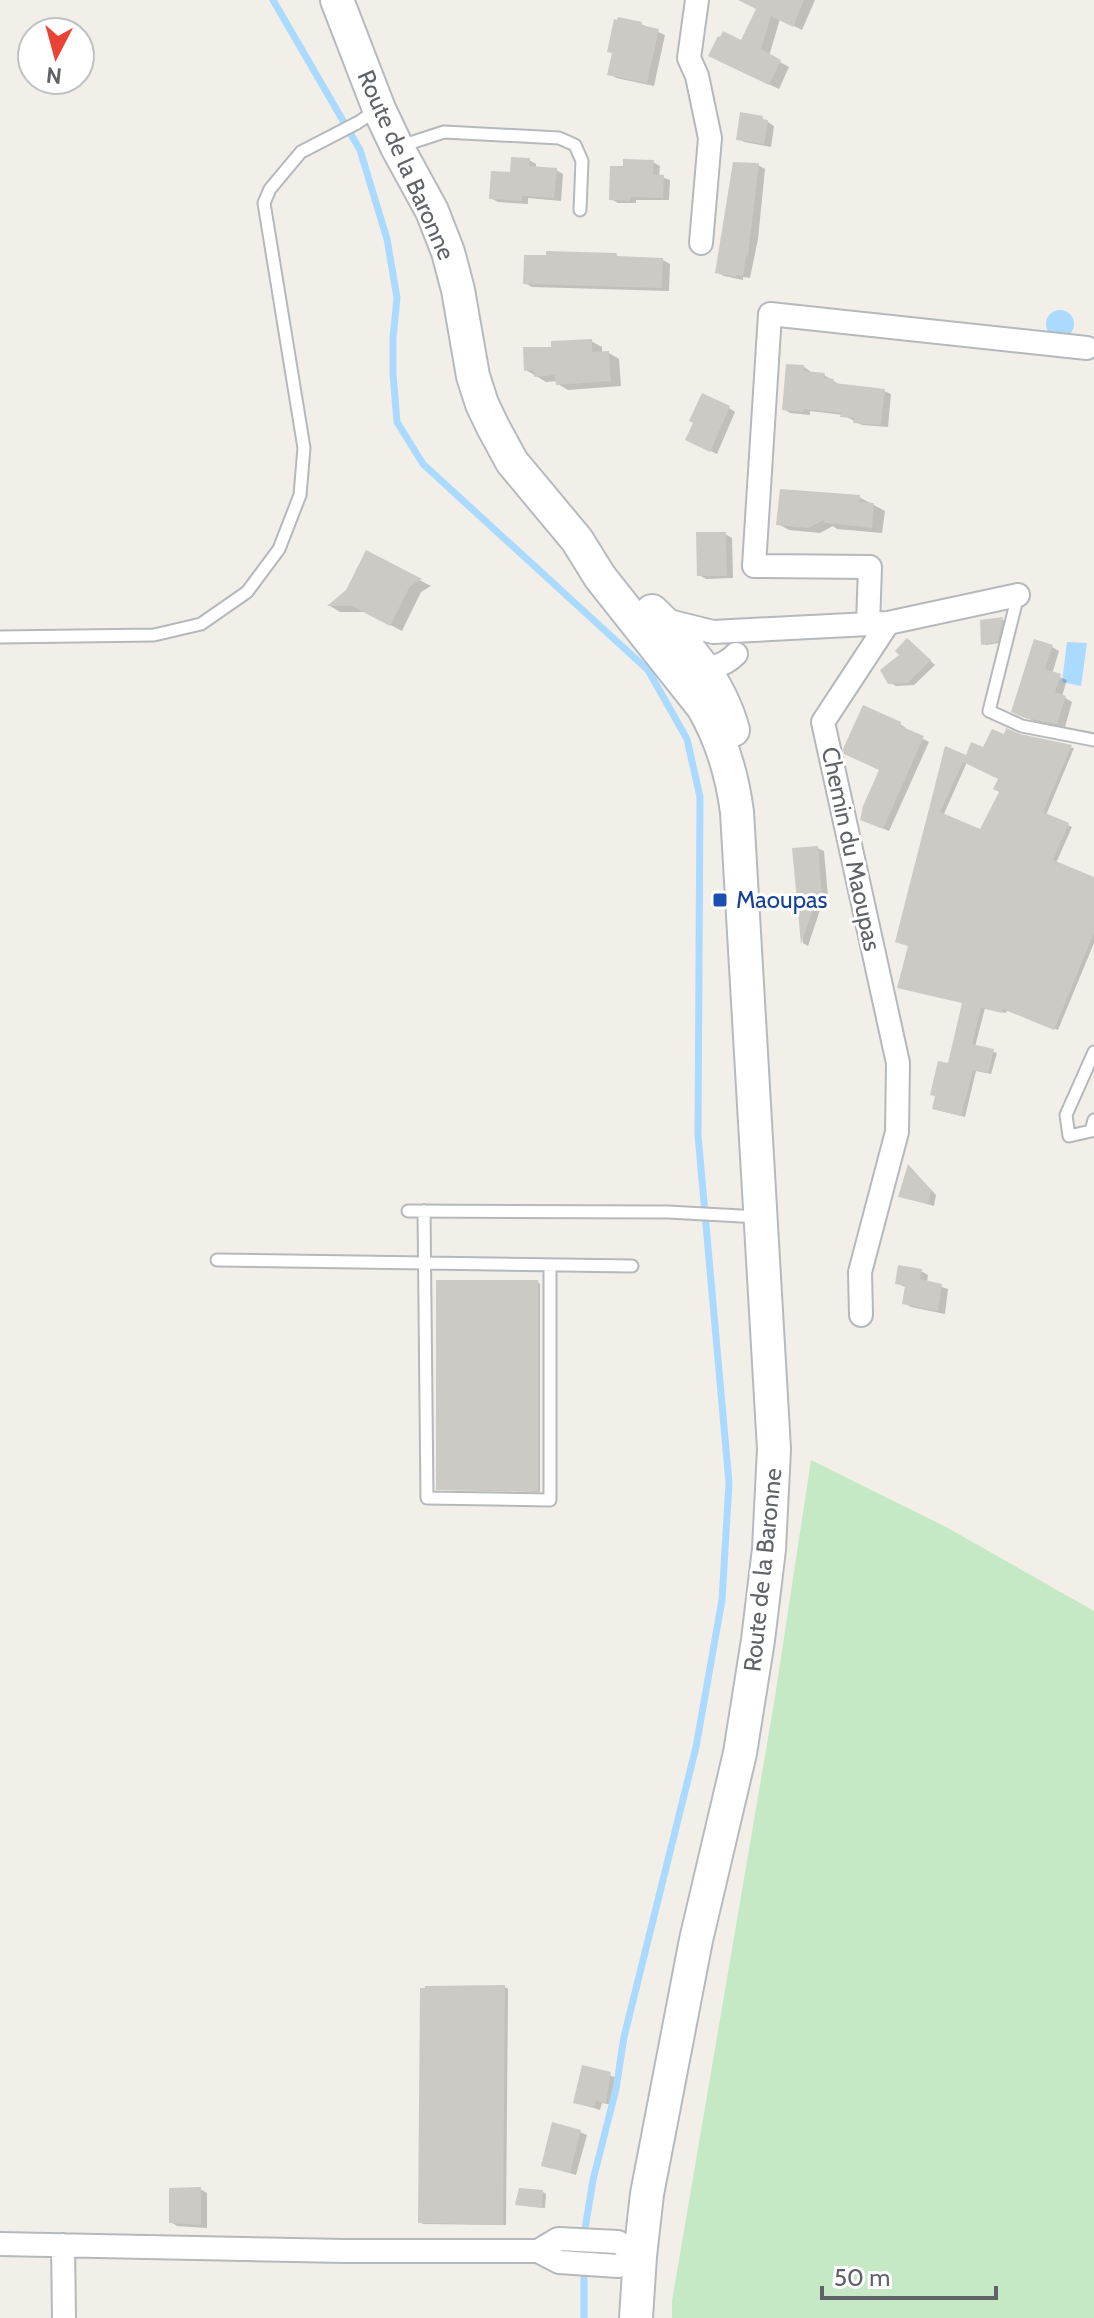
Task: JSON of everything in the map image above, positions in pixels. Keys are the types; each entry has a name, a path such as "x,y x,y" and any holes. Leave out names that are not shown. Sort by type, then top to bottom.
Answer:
{"main road":[{"name":"Route de la Baronne","path":"337,0 368,116 397,147 432,211 448,252 473,376 482,404 512,462 577,540 600,577 701,664 726,708 737,748 740,776 737,812"},
{"name":"Route de la Baronne","path":"636,2318 647,2194 696,1940 740,1753 764,1595 774,1449 737,812 732,777 715,728 701,664"}],"street":[{"path":"697,0 689,58 697,76 710,138 701,243"},
{"path":"878,624 870,567 754,566 770,314 1091,349"},
{"path":"701,664 770,630 878,624 1018,595"},
{"path":"647,618 701,664 719,665 729,661 770,630"},
{"name":"Chemin du Maoupas","path":"861,1315 860,1272 897,1132 898,1063 823,722 878,624"},
{"path":"726,708 736,654"},
{"path":"0,2244 345,2251 538,2251 558,2239 618,2242 640,2256"},
{"path":"63,2245 64,2318"}],"lane":[{"path":"0,637 154,635 201,624 247,592 279,549 300,495 304,448 264,203 270,189 301,152 368,116"},
{"path":"397,147 444,132 559,138 575,145 582,161 580,210"},
{"path":"1018,595 989,711 1022,726 1094,740"},
{"path":"1094,1052 1066,1115 1069,1136 1091,1131 1094,1120"},
{"path":"408,1211 668,1212 762,1217"},
{"path":"424,1211 427,1498 550,1500 550,1265"},
{"path":"217,1260 632,1266"}],"green space":[{"path":"811,1460 946,1527 1094,1611 1094,2318 672,2318 672,2301 775,1697"}],"water":[{"path":"1060,310 1070,314 1074,324 1070,334 1060,338 1050,334 1046,324 1050,314"},
{"path":"1067,642 1087,643 1081,686 1062,682"}],"building":[{"path":"738,0 804,0 793,27 771,16 761,49 781,60 769,85 708,56 723,31 741,40 756,9"},
{"path":"618,17 659,29 647,83 607,75 612,53 607,52 614,19"},
{"path":"740,112 763,116 762,119 768,120 764,144 736,140"},
{"path":"511,157 530,158 529,166 557,168 554,198 522,196 522,201 489,199 491,171 510,172"},
{"path":"623,159 654,160 653,174 664,175 663,198 609,200 610,166 623,166"},
{"path":"733,162 759,163 748,256 743,276 736,277 715,273"},
{"path":"546,251 663,258 662,288 523,284 524,255 546,255"},
{"path":"592,339 592,352 609,351 611,381 556,385 555,375 534,377 533,370 524,371 523,347 551,347 551,341"},
{"path":"786,364 804,365 804,371 825,373 824,378 834,379 834,383 885,389 881,425 853,423 854,418 840,417 841,413 782,410"},
{"path":"702,393 730,406 710,452 685,440 693,423 689,421"},
{"path":"780,489 860,495 859,502 874,503 872,528 824,523 824,520 808,528 776,525"},
{"path":"696,532 726,532 727,576 697,576"},
{"path":"366,550 422,579 410,586 390,626 352,606 327,606 346,590"},
{"path":"1003,617 998,642 981,645 980,620"},
{"path":"907,638 931,660 908,683 888,684 880,670 899,655 895,651"},
{"path":"1034,639 1053,645 1045,669 1061,674 1055,692 1066,696 1057,724 1011,712"},
{"path":"863,705 924,736 883,829 860,820 879,770 844,754 843,749"},
{"path":"1006,728 1072,745 1043,812 1069,823 1053,860 1094,877 1094,933 1054,1030 1003,1009 1002,1013 981,1008 972,1044 994,1049 988,1073 973,1070 961,1116 932,1109 935,1096 930,1095 938,1061 948,1063 962,1003 897,988 908,946 895,942 945,746 966,755 971,742 983,747 992,729 1004,734","holes":["963,762 998,779 993,789 999,792 980,829 940,812"]},
{"path":"818,846 822,895 818,895 801,944 792,848"},
{"path":"908,1164 931,1190 928,1204 898,1197"},
{"path":"898,1265 922,1269 920,1279 942,1284 938,1311 902,1304 905,1286 895,1284"},
{"path":"436,1280 538,1280 538,1491 436,1490"},
{"path":"505,1985 503,2225 418,2223 420,1988"},
{"path":"582,2065 611,2072 606,2103 596,2101 594,2108 573,2103"},
{"path":"552,2122 581,2130 570,2173 541,2166"},
{"path":"201,2187 201,2225 169,2223 169,2188"},
{"path":"519,2188 543,2190 542,2208 515,2205"}],"waterway":[{"path":"273,0 360,150 387,239 397,298 393,338 397,422 423,464 648,670 687,739 700,797 698,1135 729,1483 722,1600 696,1747 624,2037 616,2089 593,2180 585,2229"},
{"path":"584,2278 584,2318"}],"place":[{"name":"Maoupas","path":"720,900"}]}
